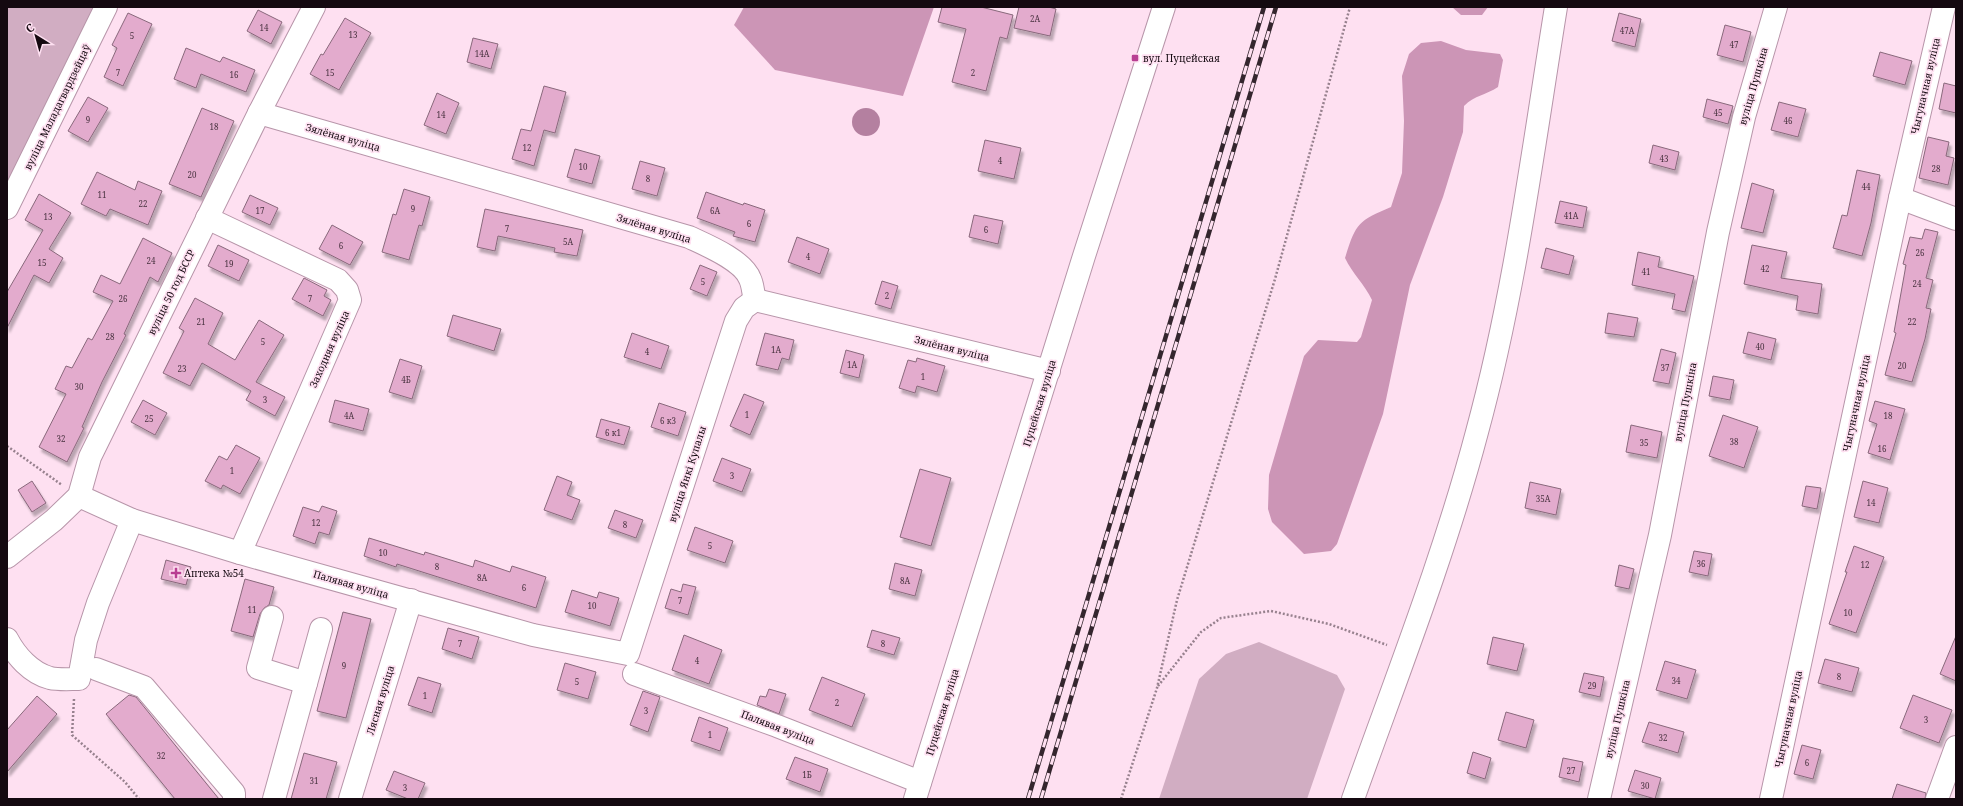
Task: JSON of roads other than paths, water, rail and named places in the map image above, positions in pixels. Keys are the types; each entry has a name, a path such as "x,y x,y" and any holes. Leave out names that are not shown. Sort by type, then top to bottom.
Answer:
{"street":[{"name":"вуліца Маладагвардзейцаў","path":"7,208 106,7"},
{"name":"вуліца 50 год БССР","path":"79,496 90,457 259,113 314,7"},
{"name":"Пуцейская вуліца","path":"918,790 1164,7"},
{"path":"1353,799 1439,559 1477,432 1508,302 1556,7"},
{"name":"вуліца Пушкіна","path":"1599,799 1660,535 1718,232 1744,117 1776,7"},
{"name":"Чыгуначная вуліца","path":"1771,799 1900,198 1944,7"},
{"name":"Зялёная вуліца","path":"259,113 689,237 728,257 742,268 750,278 755,300 1049,371"},
{"path":"1900,198 1956,219"},
{"name":"Заходняя вуліца","path":"207,218 338,280 347,290 350,300 240,553"},
{"name":"вуліца Янкі Купалы","path":"628,654 736,321 744,308 755,300"},
{"path":"7,556 54,520 79,496"},
{"name":"Палявая вуліца","path":"79,496 132,520 240,553 533,635 628,654"},
{"path":"87,674 86,640 98,603 132,520"},
{"name":"Лясная вуліца","path":"350,799 411,600"},
{"path":"272,617 258,668 306,682"},
{"path":"274,799 321,629"},
{"path":"7,639 15,654 38,673 51,678 87,674 144,687 234,793 234,799"},
{"name":"Палявая вуліца","path":"634,674 777,726 918,790"},
{"path":"1937,799 1956,746"}],"railway":[{"path":"1028,799 1264,7"},
{"path":"1041,799 1276,7"}],"place":[{"name":"вул. Пуцейская","path":"1135,58"},
{"name":"Аптека №54","path":"176,573"}]}
